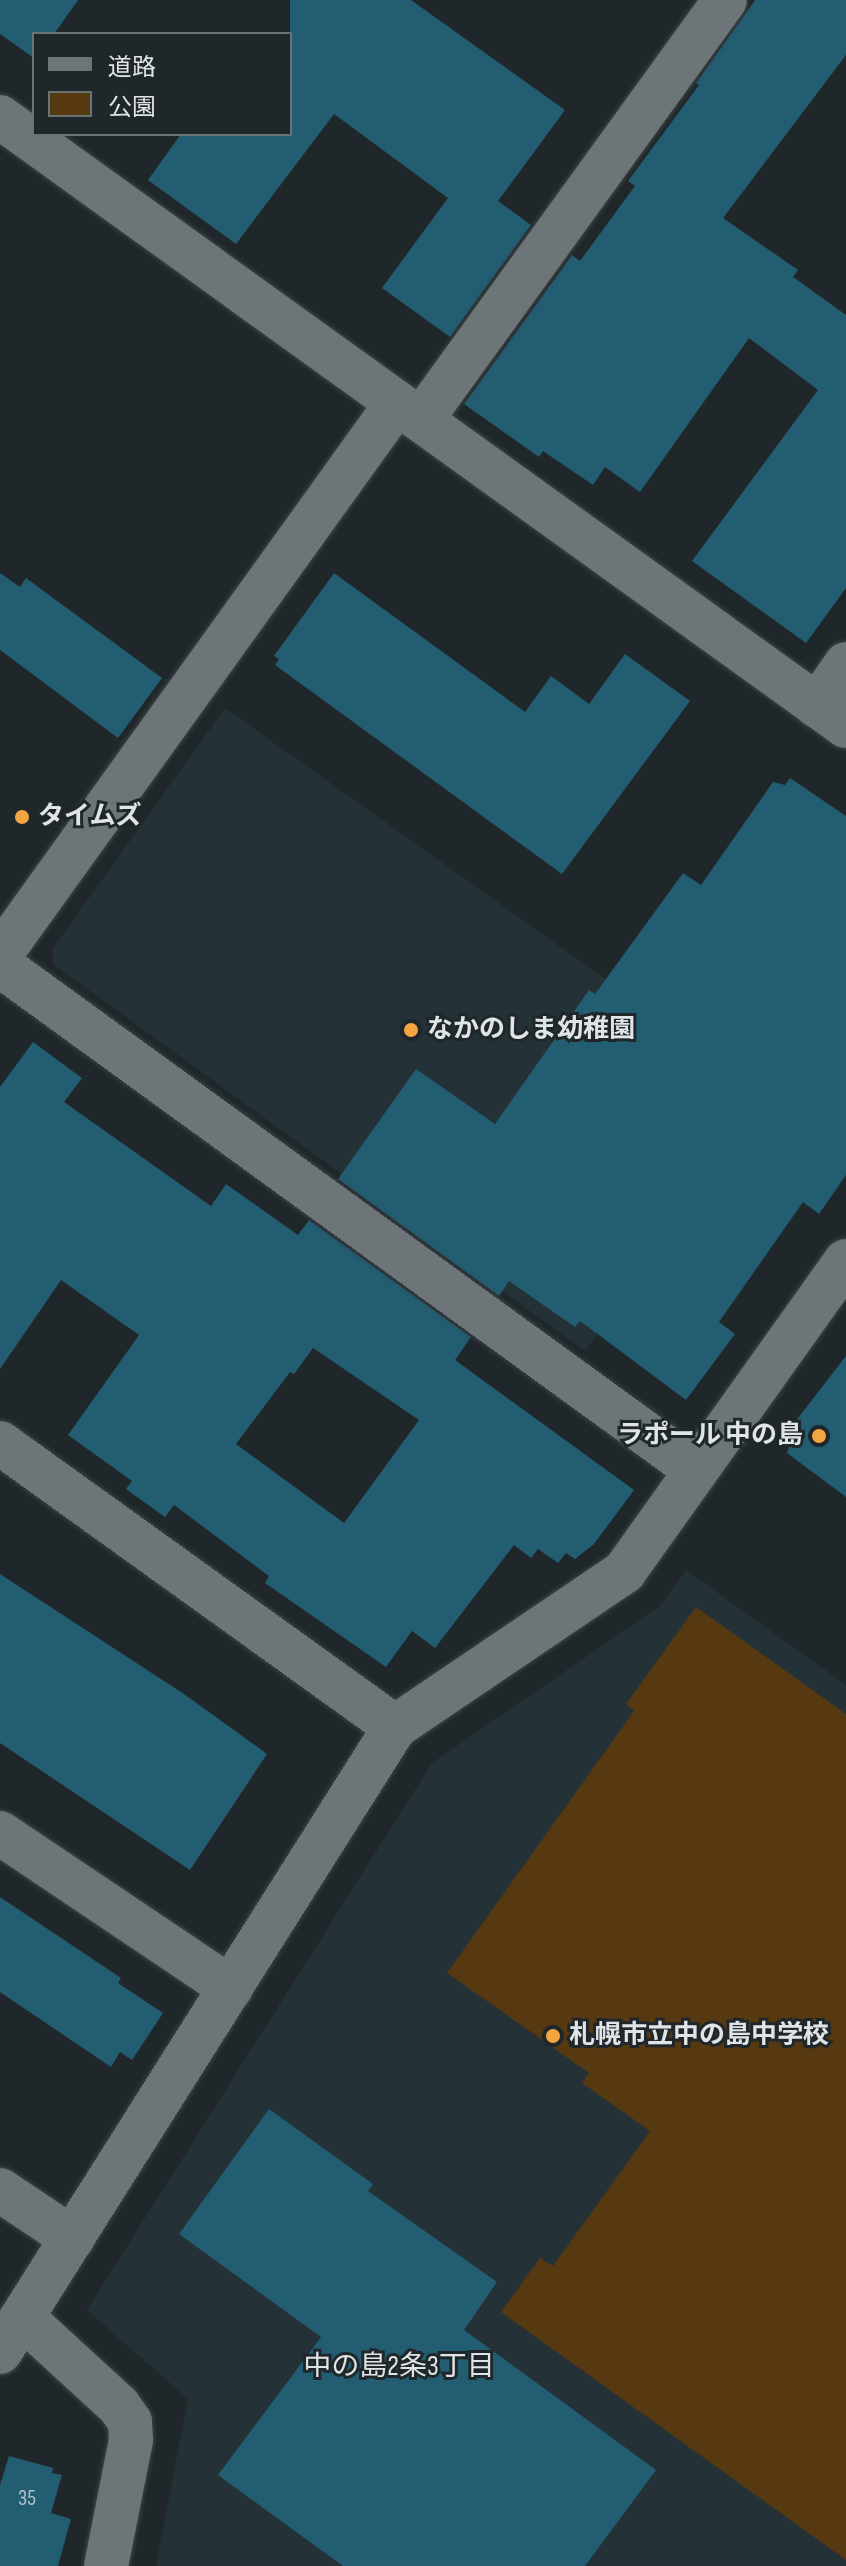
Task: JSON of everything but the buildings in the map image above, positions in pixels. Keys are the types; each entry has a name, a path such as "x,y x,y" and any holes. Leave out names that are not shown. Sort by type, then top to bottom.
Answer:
{"street":[{"path":"0,955 409,411 725,0"},
{"path":"0,117 832,716 846,664"},
{"path":"0,965 696,1470"},
{"path":"106,2566 131,2440 130,2422 119,2406 11,2335 395,1727 624,1572 846,1261"},
{"path":"0,1443 395,1727"},
{"path":"0,1833 231,1988"},
{"path":"0,2190 72,2238"}],"shaded area":[{"name":"なかのしま幼稚園","path":"225,708 771,1097 585,1351 53,964 53,948"},
{"name":"札幌市立中の島中学校","path":"686,1570 846,1685 846,2566 156,2566 188,2399 87,2310 432,1763 660,1606"}],"green space":[{"path":"696,1607 846,1714 846,2560 501,2312 540,2258 553,2266 650,2131 582,2083 589,2073 447,1973 634,1711 626,1704"}],"place":[{"name":"タイムズ","path":"22,817"},
{"name":"なかのしま幼稚園","path":"411,1030"},
{"name":"ラポール 中の島","path":"819,1436"},
{"name":"札幌市立中の島中学校","path":"553,2036"}],"district":[{"name":"中の島2条3丁目","path":"399,2367"}]}
